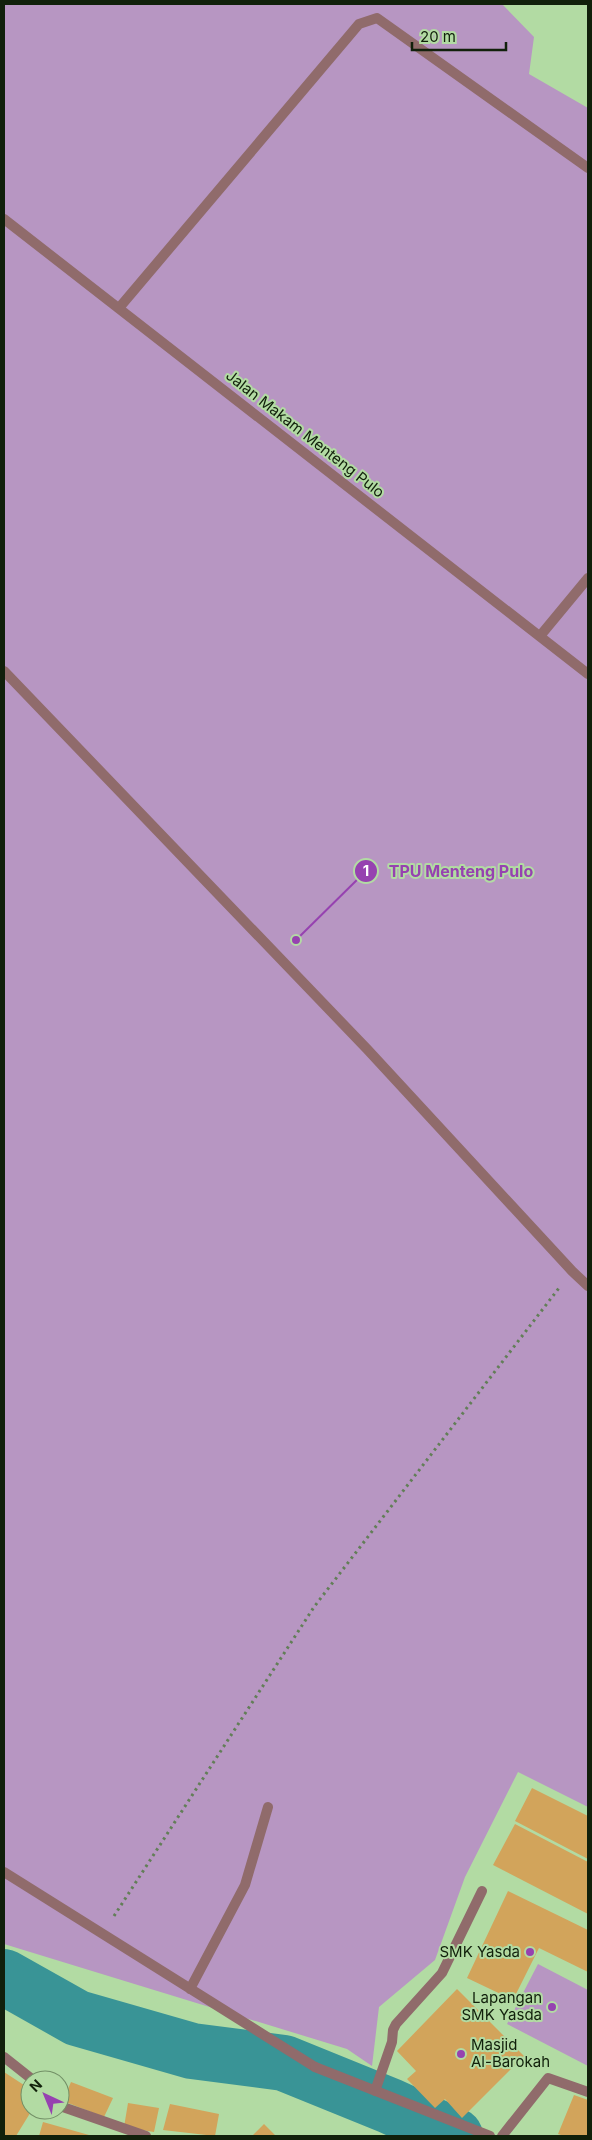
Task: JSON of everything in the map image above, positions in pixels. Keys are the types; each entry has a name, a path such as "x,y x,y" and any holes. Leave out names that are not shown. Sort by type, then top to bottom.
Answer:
{"street":[{"path":"119,308 359,24 376,18 588,168"},
{"name":"Jalan Makam Menteng Pulo","path":"4,219 588,674"},
{"path":"540,636 588,578"},
{"path":"4,672 367,1049 572,1272 588,1286"},
{"path":"190,1989 245,1885 268,1807"},
{"path":"4,1872 315,2067 490,2136"},
{"path":"375,2091 392,2042 396,2024 442,1973 482,1891"},
{"path":"4,2057 20,2070"},
{"path":"502,2136 548,2078 588,2092"},
{"path":"70,2109 146,2136"}],"path":[{"path":"102,1934 314,1607 572,1272"}],"shaded area":[{"path":"4,4 502,4 534,37 529,74 588,108 588,1807 518,1772 465,1877 435,1960 379,2007 372,2066 347,2049 4,1944"},
{"name":"Lapangan SMK Yasda","path":"538,1964 588,1990 588,2066 507,2024"}],"building":[{"path":"532,1788 588,1816 588,1859 515,1821"},
{"path":"515,1824 588,1862 588,1914 493,1865"},
{"path":"508,1891 588,1930 588,1972 539,1948 513,2000 467,1978"},
{"name":"Masjid Al-Barokah","path":"457,1989 524,2056 462,2118 445,2099 435,2108 407,2079 416,2071 397,2051"},
{"path":"4,2072 20,2082 20,2120 26,2120 16,2136 4,2136"},
{"path":"71,2082 113,2098 104,2117 70,2104"},
{"path":"574,2095 588,2100 588,2136 564,2136 558,2134"},
{"path":"128,2103 159,2108 154,2132 124,2127"},
{"path":"170,2104 219,2114 215,2136 163,2130"},
{"path":"43,2122 89,2135 89,2136 39,2136"},
{"path":"264,2124 276,2136 252,2136"}],"waterway":[{"path":"4,1977 77,2018 192,2051 284,2063 390,2106 455,2136"}],"place":[{"name":"TPU Menteng Pulo","path":"296,940"},
{"name":"SMK Yasda","path":"530,1952"},
{"name":"Lapangan SMK Yasda","path":"552,2007"},
{"name":"Masjid Al-Barokah","path":"461,2054"}]}
